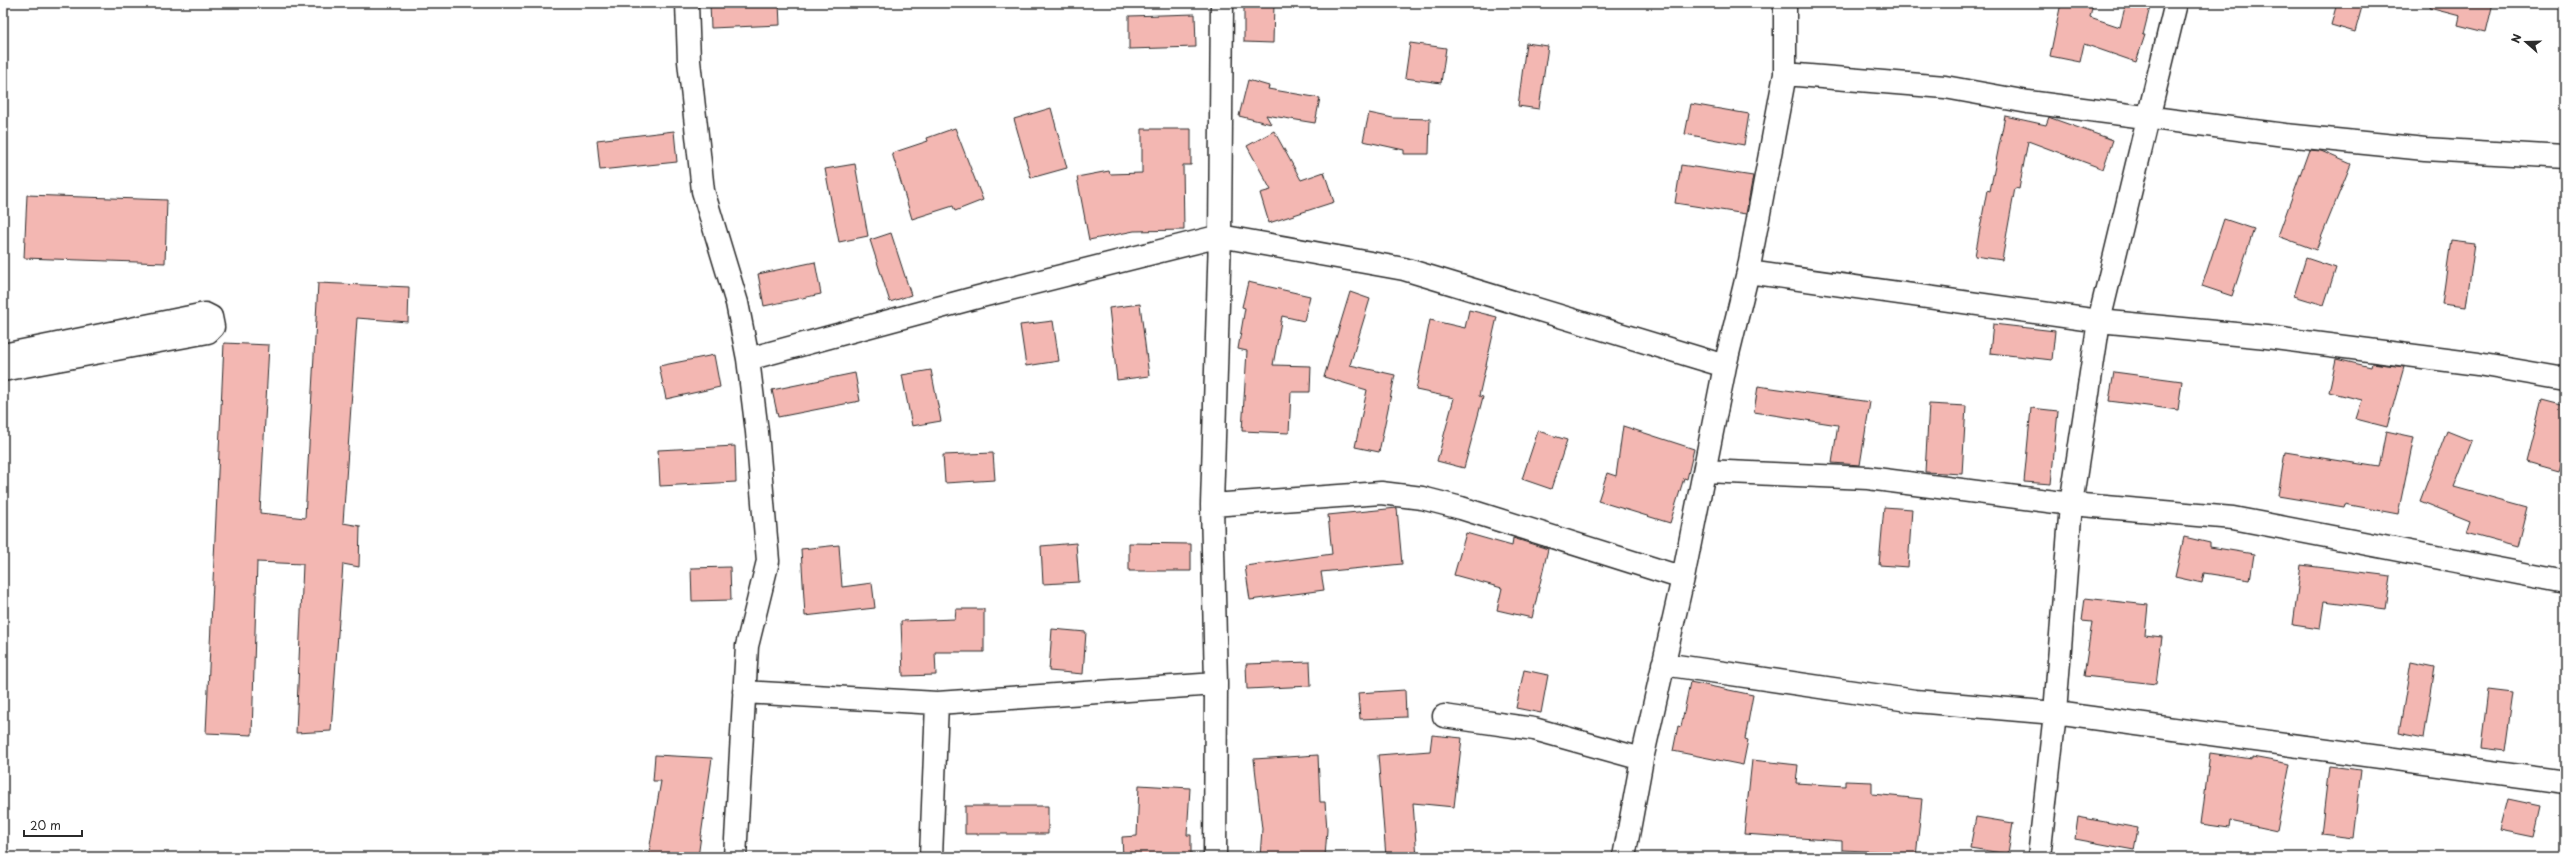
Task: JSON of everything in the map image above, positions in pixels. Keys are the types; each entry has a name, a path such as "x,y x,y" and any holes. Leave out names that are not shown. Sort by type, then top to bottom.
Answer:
{"street":[{"path":"687,3 689,61 703,191 738,303 748,359 757,432 768,561 747,646 735,857"},
{"path":"1215,857 1216,684 1212,505 1220,236 1222,3"},
{"path":"1624,857 1642,759 1662,664 1683,578 1726,366 1748,272 1785,74 1785,3"},
{"path":"2039,857 2055,713 2071,504 2099,322 2176,3"},
{"path":"1785,74 1945,87 2028,102 2148,118 2417,148 2565,157"},
{"path":"748,359 971,299 1220,236 1404,269 1726,366"},
{"path":"1748,272 2099,322 2267,337 2478,364 2565,379"},
{"path":"3,355 146,336 3,370"},
{"path":"1705,471 1868,478 2071,504 2233,518 2565,582"},
{"path":"1212,505 1381,493 1422,498 1461,508 1683,578"},
{"path":"1662,664 1915,702 2055,713 2565,782"},
{"path":"744,692 937,703 1216,684"},
{"path":"931,857 937,703"},
{"path":"1444,716 1534,730 1642,759"}],"building":[{"path":"710,3 779,3 780,25 711,28"},
{"path":"1244,3 1274,3 1273,43 1244,42"},
{"path":"2061,3 2093,3 2090,17 2120,27 2126,3 2151,3 2143,35 2145,35 2136,62 2084,44 2080,62 2050,56"},
{"path":"2337,3 2363,3 2355,32 2331,25"},
{"path":"2430,3 2493,3 2486,32 2458,25 2460,16 2429,8"},
{"path":"1195,14 1196,47 1129,49 1129,16"},
{"path":"1410,43 1446,48 1441,83 1405,78"},
{"path":"1526,43 1548,46 1539,109 1518,106"},
{"path":"1248,80 1269,86 1268,89 1320,98 1315,123 1266,115 1271,124 1239,116"},
{"path":"1691,104 1749,114 1744,145 1685,134"},
{"path":"1051,108 1067,168 1031,178 1014,119"},
{"path":"1369,113 1393,118 1430,119 1429,154 1404,154 1404,150 1363,141"},
{"path":"2005,116 2046,125 2049,117 2113,140 2103,169 2028,141 2019,189 2015,188 2002,260 1975,256 1987,190 1990,191"},
{"path":"955,128 983,200 955,211 953,206 912,219 892,153 928,141 927,138"},
{"path":"1142,129 1191,129 1191,165 1183,165 1184,230 1134,231 1089,240 1077,177 1109,171 1110,174 1142,173"},
{"path":"674,131 677,162 600,170 597,140"},
{"path":"1274,131 1301,180 1324,172 1334,202 1269,223 1260,193 1271,190 1247,146"},
{"path":"2309,150 2321,151 2351,164 2316,250 2278,236"},
{"path":"855,164 868,236 839,242 825,169"},
{"path":"1681,165 1753,176 1746,214 1675,203"},
{"path":"27,195 167,200 165,263 24,258"},
{"path":"2224,219 2254,229 2232,296 2202,286"},
{"path":"891,233 911,295 890,302 870,240"},
{"path":"2451,240 2475,243 2466,307 2442,304"},
{"path":"2306,258 2336,268 2324,305 2294,296"},
{"path":"815,262 821,294 764,306 758,274"},
{"path":"1248,282 1310,296 1304,321 1282,316 1273,365 1311,366 1310,392 1291,392 1289,433 1242,431 1247,351 1238,349 1245,308 1242,307"},
{"path":"318,283 409,287 408,322 357,318 343,523 360,526 359,567 343,564 331,731 296,733 303,564 257,562 252,735 206,733 224,343 269,345 260,513 305,518"},
{"path":"1350,292 1370,299 1350,365 1395,375 1379,452 1355,447 1367,390 1324,377"},
{"path":"1140,304 1149,376 1117,380 1109,308"},
{"path":"1469,310 1497,317 1479,396 1483,397 1464,468 1437,461 1454,398 1416,390 1430,320 1465,328"},
{"path":"1053,321 1059,361 1026,366 1020,325"},
{"path":"1993,324 2055,331 2052,360 1990,353"},
{"path":"714,355 720,387 666,399 659,366"},
{"path":"2336,359 2371,367 2372,363 2404,367 2387,427 2356,419 2362,400 2329,392"},
{"path":"931,370 941,421 912,426 902,375"},
{"path":"2114,372 2182,381 2178,410 2109,401"},
{"path":"855,373 860,401 778,417 772,390"},
{"path":"1758,386 1870,402 1860,465 1832,463 1838,425 1754,412"},
{"path":"2542,400 2565,406 2565,443 2558,471 2526,462"},
{"path":"1929,404 1966,406 1962,474 1925,472"},
{"path":"2031,408 2058,411 2051,484 2024,482"},
{"path":"1623,426 1694,449 1687,479 1684,478 1670,523 1598,501 1607,473 1616,476"},
{"path":"1538,431 1567,440 1551,489 1522,479"},
{"path":"2386,431 2414,437 2398,514 2345,504 2344,507 2278,496 2285,452 2379,467"},
{"path":"2447,431 2472,441 2454,487 2527,507 2517,547 2466,533 2470,521 2420,501"},
{"path":"735,446 736,482 660,486 658,450"},
{"path":"993,453 995,480 945,483 943,455"},
{"path":"1884,507 1912,509 1908,567 1879,565"},
{"path":"1397,508 1402,564 1321,572 1324,590 1250,600 1245,566 1332,554 1328,515"},
{"path":"1466,533 1512,546 1513,538 1548,549 1532,618 1497,610 1502,588 1454,575"},
{"path":"2184,537 2210,543 2210,547 2254,554 2250,580 2204,573 2202,583 2175,577"},
{"path":"1076,543 1079,582 1043,584 1041,546"},
{"path":"1129,543 1191,544 1191,571 1129,571"},
{"path":"839,545 842,587 872,583 875,608 805,616 801,549"},
{"path":"2301,565 2391,576 2386,609 2324,601 2320,629 2293,625"},
{"path":"730,567 731,600 692,601 691,568"},
{"path":"2085,598 2148,605 2145,635 2162,637 2156,684 2084,676 2092,622 2082,621"},
{"path":"956,609 984,609 984,652 935,652 936,675 903,676 901,621 955,619"},
{"path":"1052,629 1086,632 1083,674 1049,671"},
{"path":"1310,662 1311,686 1247,689 1246,664"},
{"path":"2411,662 2435,667 2424,738 2399,733"},
{"path":"1524,670 1548,675 1541,713 1516,708"},
{"path":"1690,682 1753,695 1745,739 1748,740 1743,765 1673,751 1678,726 1681,727"},
{"path":"1405,690 1406,717 1360,719 1358,693"},
{"path":"2488,690 2513,693 2505,751 2481,748"},
{"path":"1432,735 1462,738 1454,807 1413,803 1417,857 1386,857 1378,755 1430,751"},
{"path":"2210,753 2252,759 2252,757 2290,764 2277,831 2230,821 2229,828 2201,824"},
{"path":"655,755 712,758 698,857 648,857 661,781 653,781"},
{"path":"1318,755 1320,802 1325,802 1327,830 1325,857 1260,857 1262,829 1254,759"},
{"path":"1752,760 1798,765 1796,783 1845,786 1845,781 1872,782 1872,794 1922,799 1916,857 1890,857 1891,852 1842,850 1842,841 1744,834"},
{"path":"2329,766 2361,770 2353,838 2321,834"},
{"path":"1139,785 1190,788 1187,835 1191,835 1191,857 1123,857 1122,837 1137,836"},
{"path":"2508,799 2541,806 2534,837 2500,830"},
{"path":"965,806 1048,806 1048,834 965,834"},
{"path":"1976,817 2013,823 2008,854 1970,848"},
{"path":"2078,817 2138,828 2134,850 2075,839"}]}
